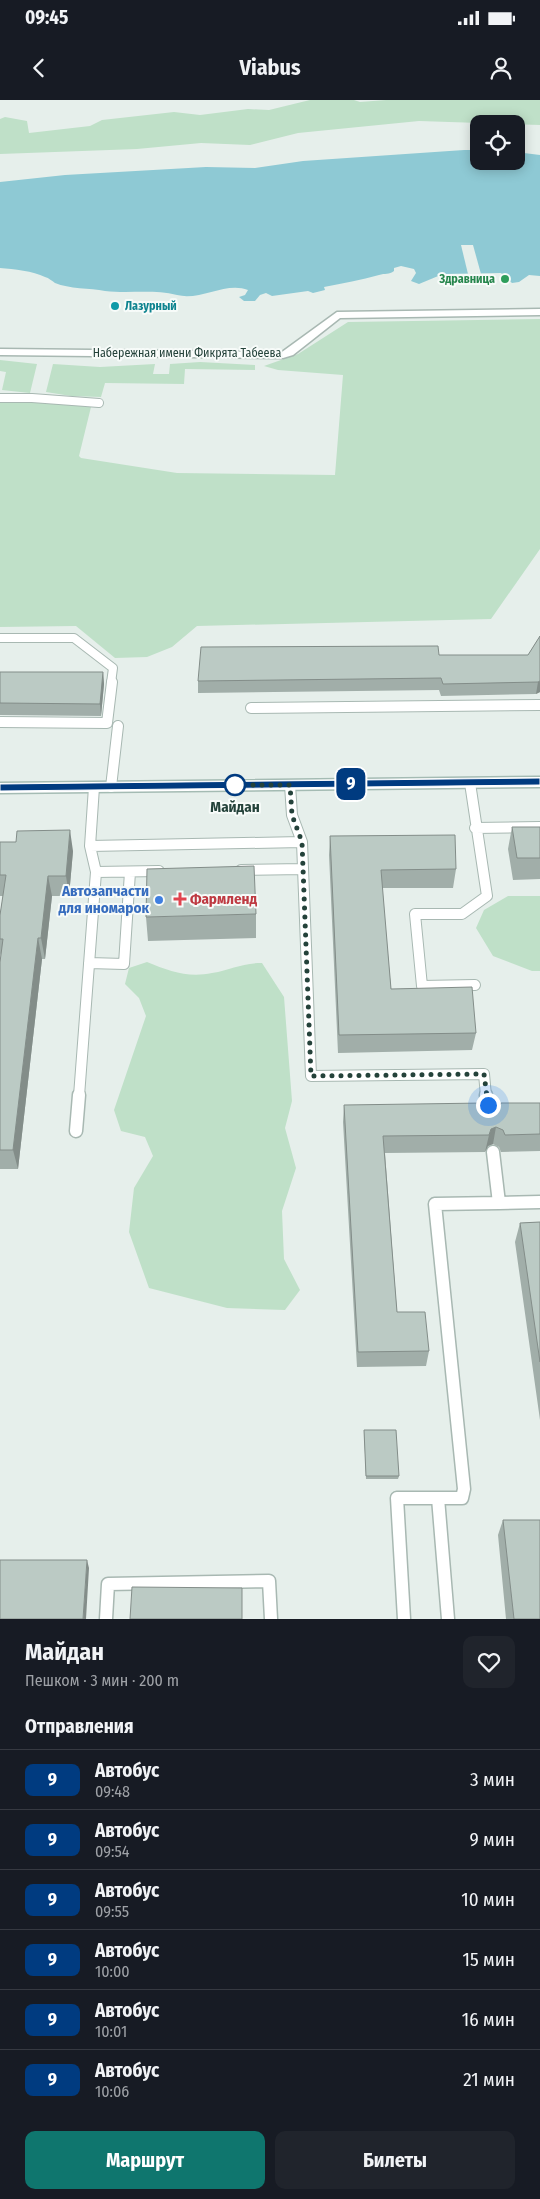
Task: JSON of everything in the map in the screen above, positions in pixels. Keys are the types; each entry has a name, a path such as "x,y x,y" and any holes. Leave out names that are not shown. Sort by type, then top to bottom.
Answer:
{"street":[{"name":"Набережная имени Фикрята Табеева","path":"0,352 283,355 337,315 540,312"},
{"path":"0,788 540,782"}],"lane":[{"path":"0,398 32,398 99,403"},
{"path":"0,638 74,638 113,668 107,722 0,722"},
{"path":"251,708 540,705"},
{"path":"112,787 118,726"},
{"path":"470,783 487,896 462,914 415,914 422,986 474,985"},
{"path":"290,785 292,815 302,842 311,1076 484,1074 490,1121"},
{"path":"76,1131 96,872 90,846 94,787"},
{"path":"476,828 540,827"},
{"path":"90,846 302,842"},
{"path":"230,870 303,869"},
{"path":"96,872 166,871"},
{"path":"89,963 124,964 130,872"},
{"path":"493,1152 499,1203"},
{"path":"404,1619 397,1498 462,1498 464,1489 435,1204 540,1202"},
{"path":"438,1498 448,1619"},
{"path":"106,1619 108,1584 269,1581 271,1619"}],"green space":[{"path":"310,100 354,100 360,102 386,100 540,100 540,125 525,125 525,115 470,115 470,123 419,121 298,133 250,145 201,143 137,149 0,154 0,119 5,117 27,121 29,133 90,126 102,120 174,112 200,115 248,109 269,110"},
{"path":"540,319 540,549 491,619 197,626 172,647 147,657 115,658 76,626 0,627 0,402 39,401 91,407 79,456 81,458 177,473 335,475 343,375 278,370 264,366 298,354 348,322"},
{"path":"0,360 37,364 30,393 2,390 6,372 0,371"},
{"path":"200,362 255,365 255,370 185,369 184,384 105,383 101,397 71,396 46,392 53,364 100,367 155,364 153,374 169,374 170,364"},
{"path":"508,896 540,896 540,971 532,971 493,956 476,928 484,910"},
{"path":"147,962 171,971 195,975 262,963 284,997 292,1101 285,1128 296,1168 282,1211 284,1259 300,1290 285,1310 227,1308 149,1288 129,1232 134,1188 153,1156 145,1137 121,1131 114,1110 146,1016 139,998 125,984 129,968"}],"water":[{"path":"470,150 470,170 525,170 525,153 540,155 540,276 529,275 519,282 512,283 501,273 443,274 419,284 411,281 416,273 414,269 401,266 394,268 394,271 390,273 324,287 325,290 313,293 308,291 272,296 266,293 260,295 255,301 244,301 239,297 245,295 248,290 240,288 222,289 186,296 159,292 114,292 67,286 55,283 35,273 0,268 0,182 65,175 206,167 255,168 303,161"}],"pier":[{"path":"461,245 473,245 481,274 468,274"}],"building":[{"path":"540,636 540,681 538,682 443,684 441,678 198,681 201,647 438,646 439,655 528,655"},
{"path":"0,672 103,672 100,704 0,703"},
{"path":"512,827 540,827 540,858 517,858"},
{"path":"70,830 66,876 48,876 41,938 38,938 13,1150 0,1150 0,962 3,939 0,939 0,915 6,875 0,875 0,842 16,842 17,831"},
{"path":"455,835 456,869 381,870 391,989 472,987 476,1033 339,1035 330,836"},
{"path":"254,866 256,914 146,917 147,869"},
{"path":"484,1103 486,1109 493,1112 498,1110 501,1103 540,1103 540,1134 505,1135 503,1130 496,1127 491,1129 489,1135 383,1136 397,1312 425,1312 429,1351 358,1352 344,1105"},
{"path":"540,1222 540,1362 520,1223"},
{"path":"364,1430 396,1430 399,1476 366,1476"},
{"path":"503,1520 540,1520 540,1619 514,1619"},
{"path":"0,1560 87,1560 83,1619 0,1619"},
{"path":"132,1587 242,1588 242,1619 130,1619"}],"bus line":[{"name":"9","path":"0,788 540,782"}],"place":[{"name":"Здравница","path":"505,279"},
{"name":"Лазурный","path":"115,306"},
{"name":"Майдан","path":"235,785"},
{"name":"Фармленд","path":"180,899"},
{"name":"Автозапчасти для иномарок","path":"159,900"}],"route":[{"path":"235,785 290,785 292,815 302,842 311,1076 484,1074 488,1105"}]}
